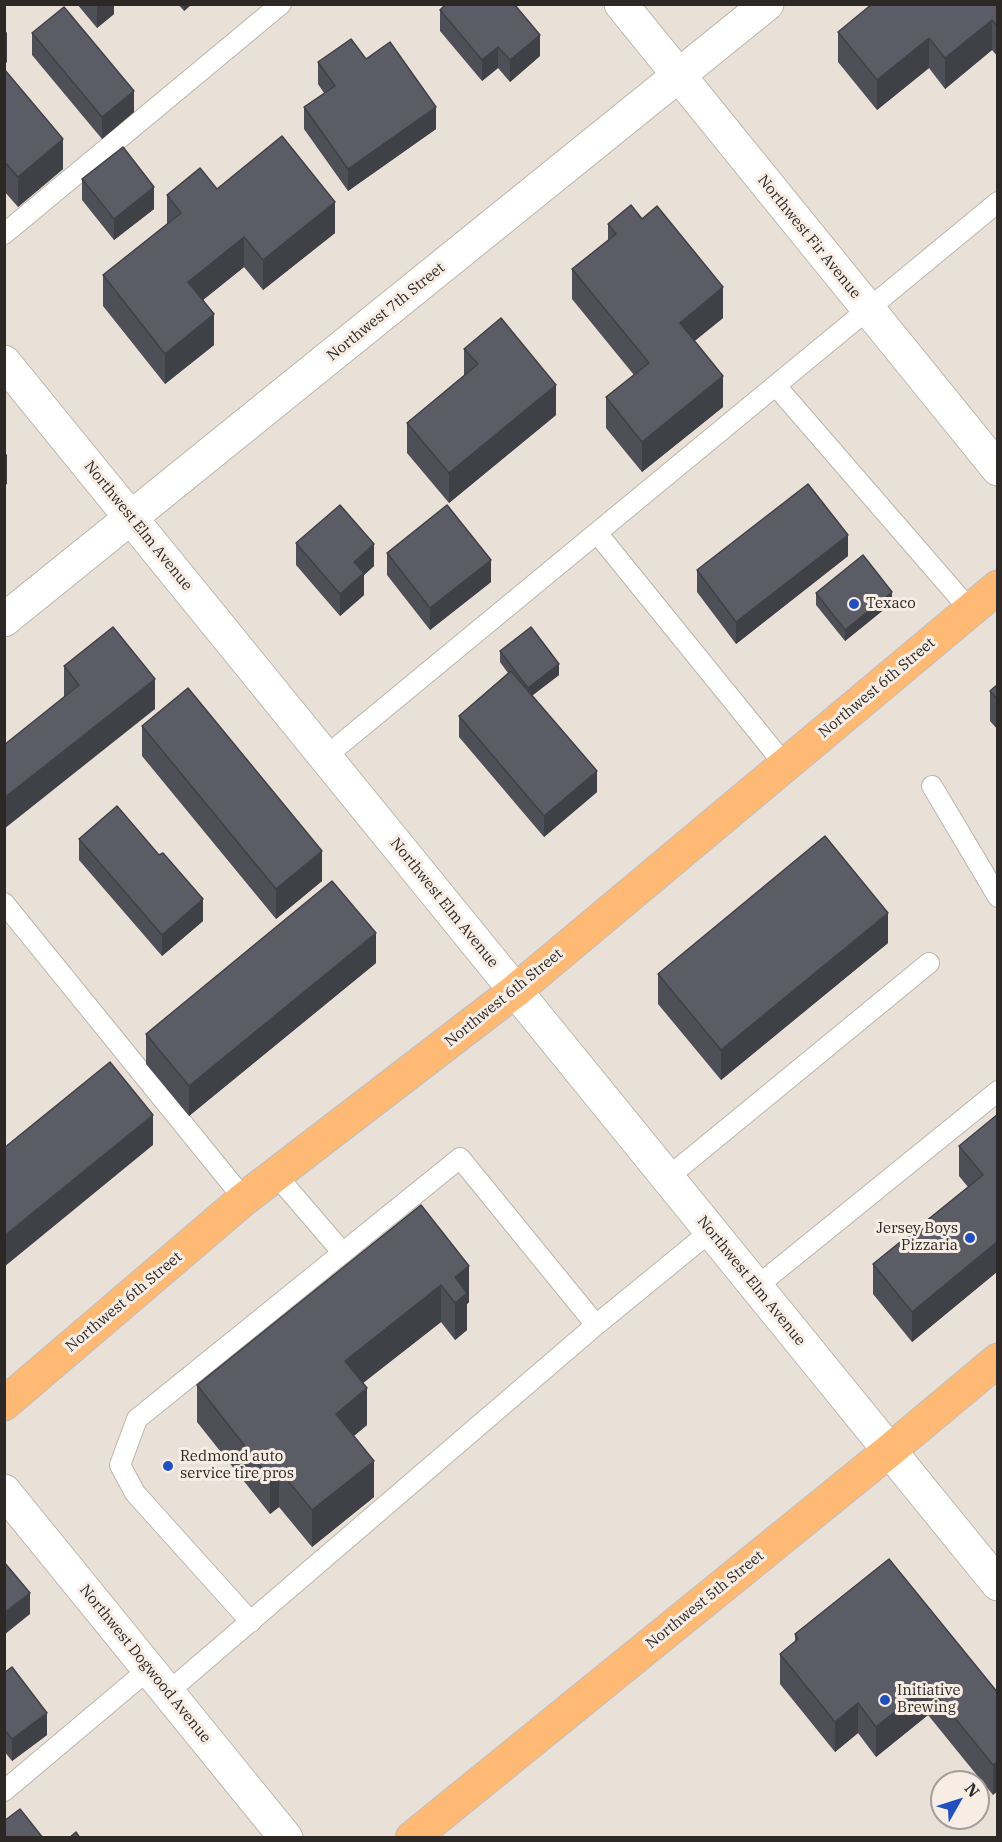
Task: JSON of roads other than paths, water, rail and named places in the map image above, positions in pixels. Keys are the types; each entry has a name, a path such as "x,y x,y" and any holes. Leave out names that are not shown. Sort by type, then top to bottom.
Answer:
{"main road":[{"name":"Northwest 6th Street","path":"4,1404 244,1199 516,991 998,587"},
{"name":"Northwest 5th Street","path":"412,1838 998,1360"}],"street":[{"name":"Northwest Fir Avenue","path":"621,4 998,469"},
{"name":"Northwest 7th Street","path":"4,620 766,4"},
{"name":"Northwest Elm Avenue","path":"4,362 998,1584"},
{"name":"Northwest Dogwood Avenue","path":"4,1491 286,1838"}],"lane":[{"path":"4,234 281,4"},
{"path":"325,757 998,202"},
{"path":"776,386 970,610"},
{"path":"597,533 785,765"},
{"path":"932,786 998,897"},
{"path":"4,903 244,1199"},
{"path":"667,1178 929,963"},
{"path":"756,1287 998,1091"},
{"path":"251,1622 135,1493 120,1465 137,1419 460,1158 596,1325"},
{"path":"276,1175 343,1252"},
{"path":"4,1791 158,1681 251,1622 596,1325 711,1231"}],"place":[{"name":"Texaco","path":"854,604"},
{"name":"Jersey Boys Pizzaria","path":"970,1238"},
{"name":"Redmond auto service tire pros","path":"168,1466"},
{"name":"Initiative Brewing","path":"885,1700"}]}
